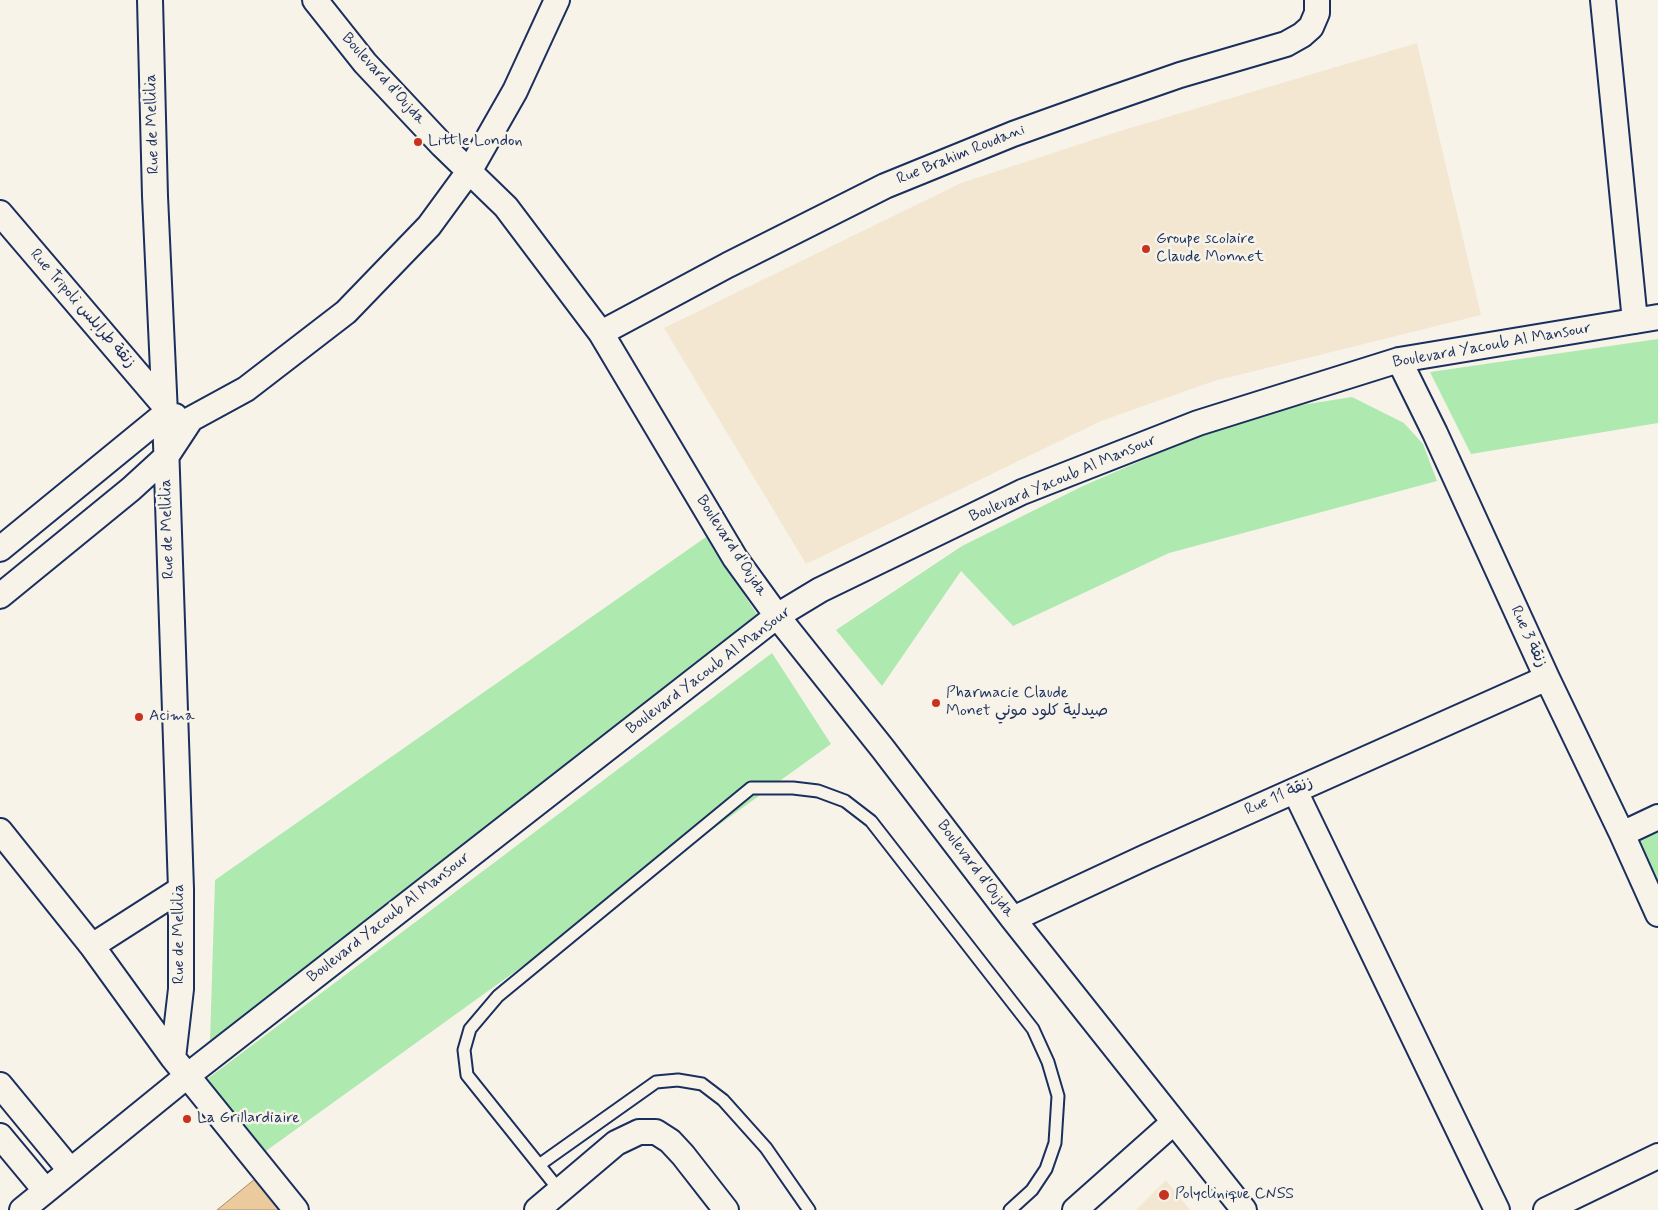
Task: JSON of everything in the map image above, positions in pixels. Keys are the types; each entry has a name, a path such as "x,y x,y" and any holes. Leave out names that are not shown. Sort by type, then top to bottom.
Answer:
{"street":[{"name":"Rue de Mellilia","path":"150,0 181,889 180,1067"},
{"name":"Boulevard d'Oujda","path":"315,0 365,63 442,144 506,207 601,332 736,558 777,616 883,749 1013,919 1244,1210"},
{"path":"0,596 131,489 166,457 191,419 246,389 346,312 429,226 470,170 515,91 557,0"},
{"name":"Rue Brahim Roudani","path":"601,332 728,265 885,186 1013,134 1105,101 1180,75 1286,44 1302,35 1311,27 1317,13 1318,0"},
{"path":"1603,0 1635,322"},
{"name":"Rue Tripoli زنقة طرابلس","path":"0,213 165,410"},
{"name":"Boulevard Yacoub Al Mansour","path":"22,1210 70,1170 180,1067 777,616 820,590 1022,492 1198,423 1399,360 1658,317"},
{"name":"Rue 3 زنقة","path":"1399,360 1439,442 1658,914"},
{"path":"0,549 165,410 191,419"},
{"name":"Rue 11 زنقة","path":"1013,919 1146,857 1547,678"},
{"path":"1295,790 1497,1210"},
{"path":"1622,834 1658,817"},
{"path":"0,831 92,946 180,1067 296,1210"},
{"path":"92,946 181,889"},
{"path":"0,1085 70,1170"},
{"path":"1076,1210 1174,1122"},
{"path":"537,1210 616,1143 639,1132 656,1132 670,1141 726,1210"},
{"path":"0,1136 45,1190"},
{"path":"1546,1210 1658,1156"}],"lane":[{"path":"560,1191 467,1075 464,1050 470,1029 498,996 752,788 792,788 818,791 845,801 871,821 1033,1030 1048,1062 1058,1096 1055,1142 1046,1169 1032,1190 1010,1210"},
{"path":"539,1165 656,1082 678,1080 702,1084 723,1100 766,1148 809,1210"}],"shaded area":[{"name":"Groupe scolaire Claude Monnet","path":"1417,43 1481,315 1214,381 1101,421 806,564 664,328 961,183 1120,131"},
{"name":"Polyclinique CNSS","path":"1166,1180 1190,1210 1136,1210"}],"green space":[{"path":"1658,339 1658,423 1471,454 1430,372"},
{"path":"1352,397 1404,423 1423,444 1437,481 1169,553 1013,626 961,571 882,686 836,630 962,546 1083,486 1251,413"},
{"path":"706,537 762,622 210,1042 215,880"},
{"path":"772,653 831,744 259,1156 206,1080"},
{"path":"1658,817 1658,914 1622,834"}],"building":[{"path":"261,1174 289,1210 217,1210"}],"place":[{"name":"Little London","path":"418,142"},
{"name":"Groupe scolaire Claude Monnet","path":"1146,249"},
{"name":"Pharmacie Claude Monet صيدلية كلود موني","path":"936,703"},
{"name":"Acima","path":"139,717"},
{"name":"La Grillardiaire","path":"187,1119"},
{"name":"Polyclinique CNSS","path":"1164,1195"}]}
